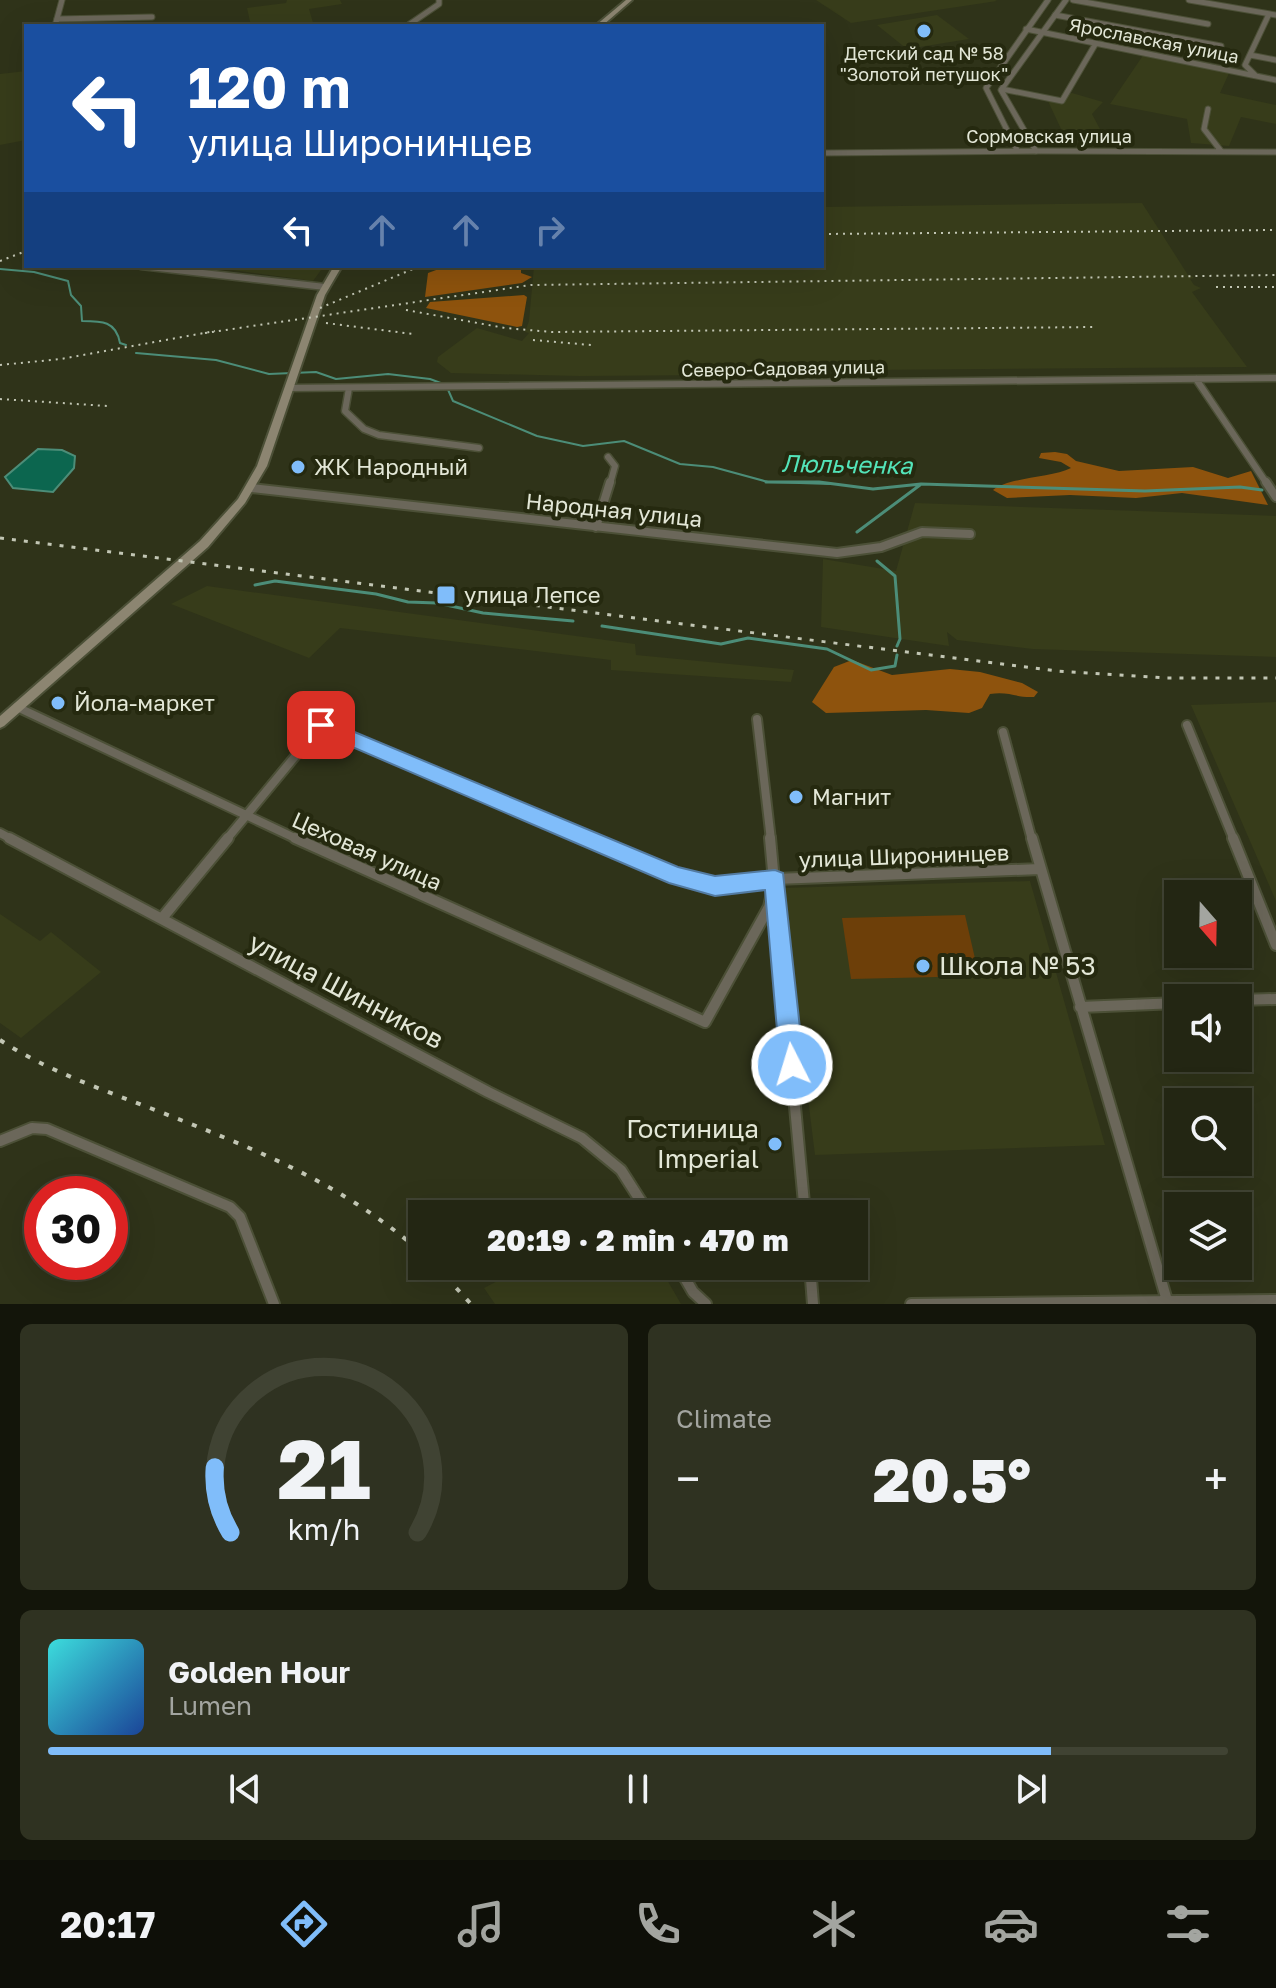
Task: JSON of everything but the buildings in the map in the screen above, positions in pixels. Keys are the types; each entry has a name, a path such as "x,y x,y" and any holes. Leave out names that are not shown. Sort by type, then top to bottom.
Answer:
{"main road":[{"path":"600,24 629,0"},
{"path":"0,723 204,544 225,523 251,488 325,287 337,268"}],"street":[{"path":"62,0 56,22 152,17"},
{"path":"410,24 439,4 439,0"},
{"path":"1017,150 986,88 1048,0"},
{"path":"1002,89 1066,0"},
{"path":"1073,0 1208,24"},
{"path":"1189,0 1273,15 1245,65 1255,75"},
{"path":"1055,15 1221,46"},
{"name":"Ярославская улица","path":"1026,29 1276,80"},
{"path":"1002,89 1062,101 1096,43"},
{"path":"1250,55 1276,60"},
{"path":"1002,89 1036,151"},
{"path":"1208,109 1204,129 1221,151"},
{"path":"1275,152 1276,144"},
{"name":"Сормовская улица","path":"824,153 1017,150 1275,152"},
{"path":"159,268 325,287"},
{"name":"Северо-Садовая улица","path":"291,385 349,388 1276,378"},
{"path":"1196,379 1276,497"},
{"path":"349,388 345,411 367,432 479,448"},
{"path":"596,527 615,466 608,457"},
{"name":"Народная улица","path":"251,488 837,553 881,547 922,532 970,534"},
{"name":"Цеховая улица","path":"17,707 246,816 705,1022 769,907 775,879"},
{"path":"757,719 775,879 804,1200"},
{"name":"улица Широнинцев","path":"246,816 321,725 676,876 715,886 775,879 1040,869"},
{"path":"1187,725 1276,945"},
{"path":"1003,732 1040,869 1168,1304"},
{"path":"163,917 246,816"},
{"name":"улица Шинников","path":"0,833 488,1092 561,1125 610,1158 641,1200"},
{"path":"1252,1000 1276,999"},
{"path":"1080,1007 1164,1004"},
{"path":"0,1141 32,1128 47,1129 230,1207 240,1217 272,1303"},
{"path":"686,1280 706,1304"},
{"path":"811,1280 813,1304"},
{"path":"911,1304 1168,1304 1276,1300"}],"shaded area":[{"path":"287,0 340,0 342,4 309,9 313,24 251,24 247,8 286,3"},
{"path":"816,0 995,0 997,1 851,23"},
{"path":"937,15 969,39 907,49 877,25"},
{"path":"1144,54 1230,71 1220,93 1276,105 1276,124 1241,117 1229,146 1191,143 1187,119 1110,104"},
{"path":"24,71 24,140 0,145 0,74"},
{"path":"1072,93 1103,102 1092,114 1101,131 1062,131 1048,101"},
{"path":"1142,203 1188,275 1194,278 1190,279 1194,285 1201,288 1192,292 1247,367 717,371 712,375 579,376 451,373 437,362 438,357 477,328 522,341 529,333 525,332 529,321 534,268 824,268 824,207"},
{"path":"218,268 323,268 313,281"},
{"path":"442,268 521,268 521,273 532,277 522,283 425,297 428,273"},
{"path":"527,297 522,326 517,327 426,308 430,302"},
{"path":"38,449 62,450 75,456 74,468 53,492 13,488 5,477"},
{"path":"1041,453 1067,454 1076,461 1119,471 1193,467 1228,478 1251,471 1268,505 1182,493 1136,498 1070,495 1007,498 993,490 1009,482 1071,468 1061,462 1039,458"},
{"path":"915,503 1276,516 1276,657 1033,649 957,640 947,632 949,646 821,627 823,559 896,571"},
{"path":"207,586 635,644 636,655 794,670 791,682 611,670 611,660 340,628 309,658 171,604"},
{"path":"852,660 892,675 950,669 980,672 1022,683 1038,692 1034,697 990,694 982,708 969,713 926,710 826,713 812,702 834,667"},
{"path":"1276,702 1276,901 1191,705"},
{"name":"Школа № 53","path":"1030,881 1105,1145 815,1155 782,888"},
{"path":"0,914 40,941 51,932 101,972 21,1038 0,1023"},
{"path":"965,915 979,976 851,979 842,918"},
{"path":"499,1280 667,1280 681,1304 495,1304 484,1288"}],"waterway":[{"path":"0,269 34,272 68,281 71,295 81,306 82,321 111,326 120,343 126,345"},
{"name":"Люльченка","path":"136,353 216,360 269,374 316,372 336,379 388,374 430,379 446,385 453,401 537,436 583,446 624,441 680,464 713,467 768,482"},
{"name":"Люльченка","path":"768,482 819,482 873,489 921,484 1145,491 1240,487 1262,490"},
{"name":"Люльченка","path":"768,482 831,484"},
{"path":"857,532 920,485"},
{"path":"877,561 895,576 900,639 897,646"},
{"path":"255,585 275,581 376,594 408,602 437,603 483,613 573,621"},
{"path":"602,626 721,644 748,638 827,649 871,670 895,666 897,655"}],"railway":[{"path":"824,234 1276,230"},
{"path":"0,261 24,252"},
{"path":"320,308 415,268"},
{"path":"205,333 531,285 1276,275"},
{"path":"1216,287 1276,287"},
{"path":"406,310 505,328 552,332 1096,327"},
{"path":"326,323 413,334"},
{"path":"0,365 61,359 215,331"},
{"path":"533,340 591,345"},
{"path":"0,399 107,406"},
{"path":"0,538 1057,671 1167,678 1276,678"},
{"path":"0,1040 73,1078 293,1168 359,1205 408,1242"},
{"path":"449,1280 471,1304"}],"place":[{"name":"Детский сад № 58 \"Золотой петушок\"","path":"924,31"},
{"name":"ЖК Народный","path":"298,467"},
{"name":"улица Лепсе","path":"446,595"},
{"name":"Йола-маркет","path":"58,703"},
{"name":"Магнит","path":"796,797"},
{"name":"Школа № 53","path":"923,966"},
{"name":"Гостиница Imperial","path":"775,1144"}],"route":[{"path":"321,725 676,876 715,886 775,879 792,1065"}]}
